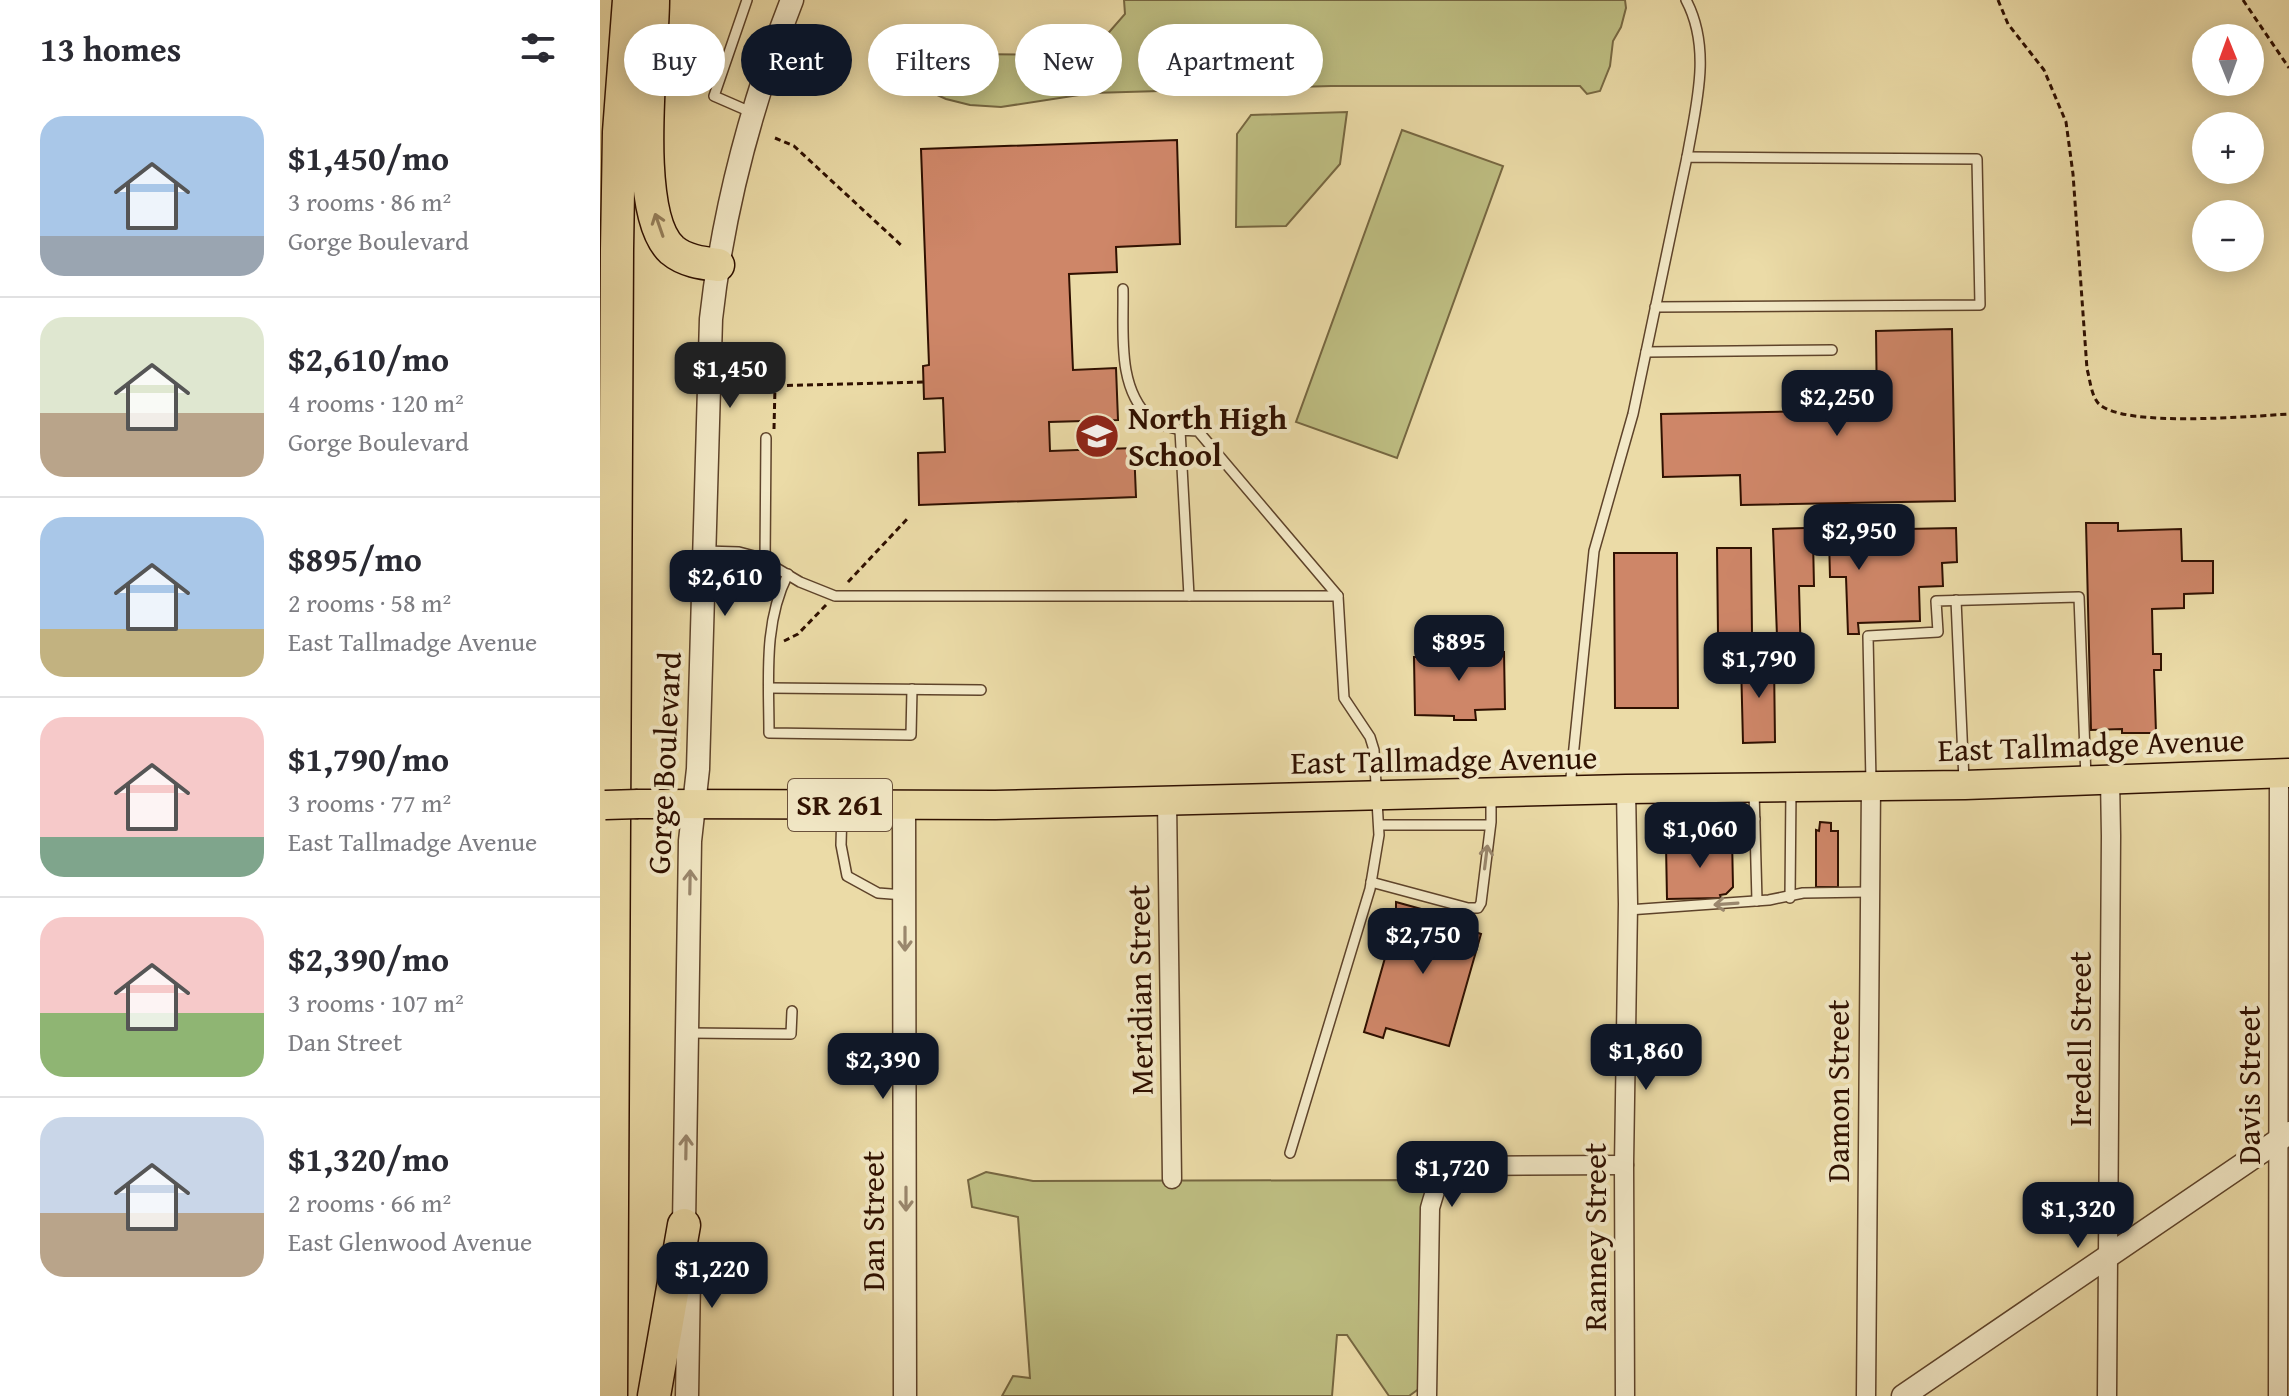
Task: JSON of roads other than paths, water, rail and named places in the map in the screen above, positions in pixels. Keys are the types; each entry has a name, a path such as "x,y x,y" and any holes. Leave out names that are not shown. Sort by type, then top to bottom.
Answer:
{"highway":[{"path":"611,1396 617,249 619,132 629,0"},
{"path":"653,0 648,144 656,217 660,231 672,250 698,263 718,265"},
{"path":"654,1396 684,1225"}],"main road":[{"name":"East Tallmadge Avenue","path":"600,805 1167,801 1626,789 1965,785 2284,773"}],"street":[{"name":"Gorge Boulevard","path":"687,1396 689,1278 684,1225 690,841 698,769 711,319 718,265 740,161 792,0"},
{"name":"Davis Street","path":"2278,1396 2284,1137 2284,773"},
{"name":"Iredell Street","path":"2098,778 2109,1257 2107,1396"},
{"name":"Damon Street","path":"1866,1396 1871,785"},
{"name":"Ranney Street","path":"1625,1396 1626,789"},
{"name":"Meridian Street","path":"1167,801 1172,1179"},
{"name":"Dan Street","path":"904,805 905,1396"},
{"path":"1903,1396 2284,1137"},
{"path":"1427,1396 1430,1208 1438,1181 1448,1171 1461,1166 1624,1165"}],"lane":[{"path":"747,0 714,96 753,113"},
{"path":"1569,791 1594,551 1633,414 1687,157 1702,69 1696,18 1686,0"},
{"path":"1655,307 1980,305 1977,159 1687,157"},
{"path":"1123,289 1125,366 1133,398 1152,421 1180,430 1198,431 1338,596 1344,698 1370,737 1374,750 1379,825 1371,882 1290,1153"},
{"path":"1646,352 1832,350"},
{"path":"1180,430 1189,596"},
{"path":"765,561 766,438"},
{"path":"705,551 739,552 765,561 835,596 1338,596"},
{"path":"788,574 773,609 769,733 911,735 912,689"},
{"path":"1871,785 1868,636 1938,632 1936,601 1956,600 2079,597 2098,778"},
{"path":"1956,600 1965,785"},
{"path":"769,688 981,690"},
{"path":"1754,787 1757,901"},
{"path":"1790,898 1791,787"},
{"path":"1658,789 1674,822 1755,819"},
{"path":"1371,882 1478,908 1490,825 1491,793"},
{"path":"842,805 841,845 847,876 878,893 904,895"},
{"path":"1379,825 1490,825"},
{"path":"1628,910 1790,898 1803,893 1869,892"},
{"path":"688,1033 791,1034 792,1011"}],"place":[{"name":"North High School","path":"1097,436"}]}
